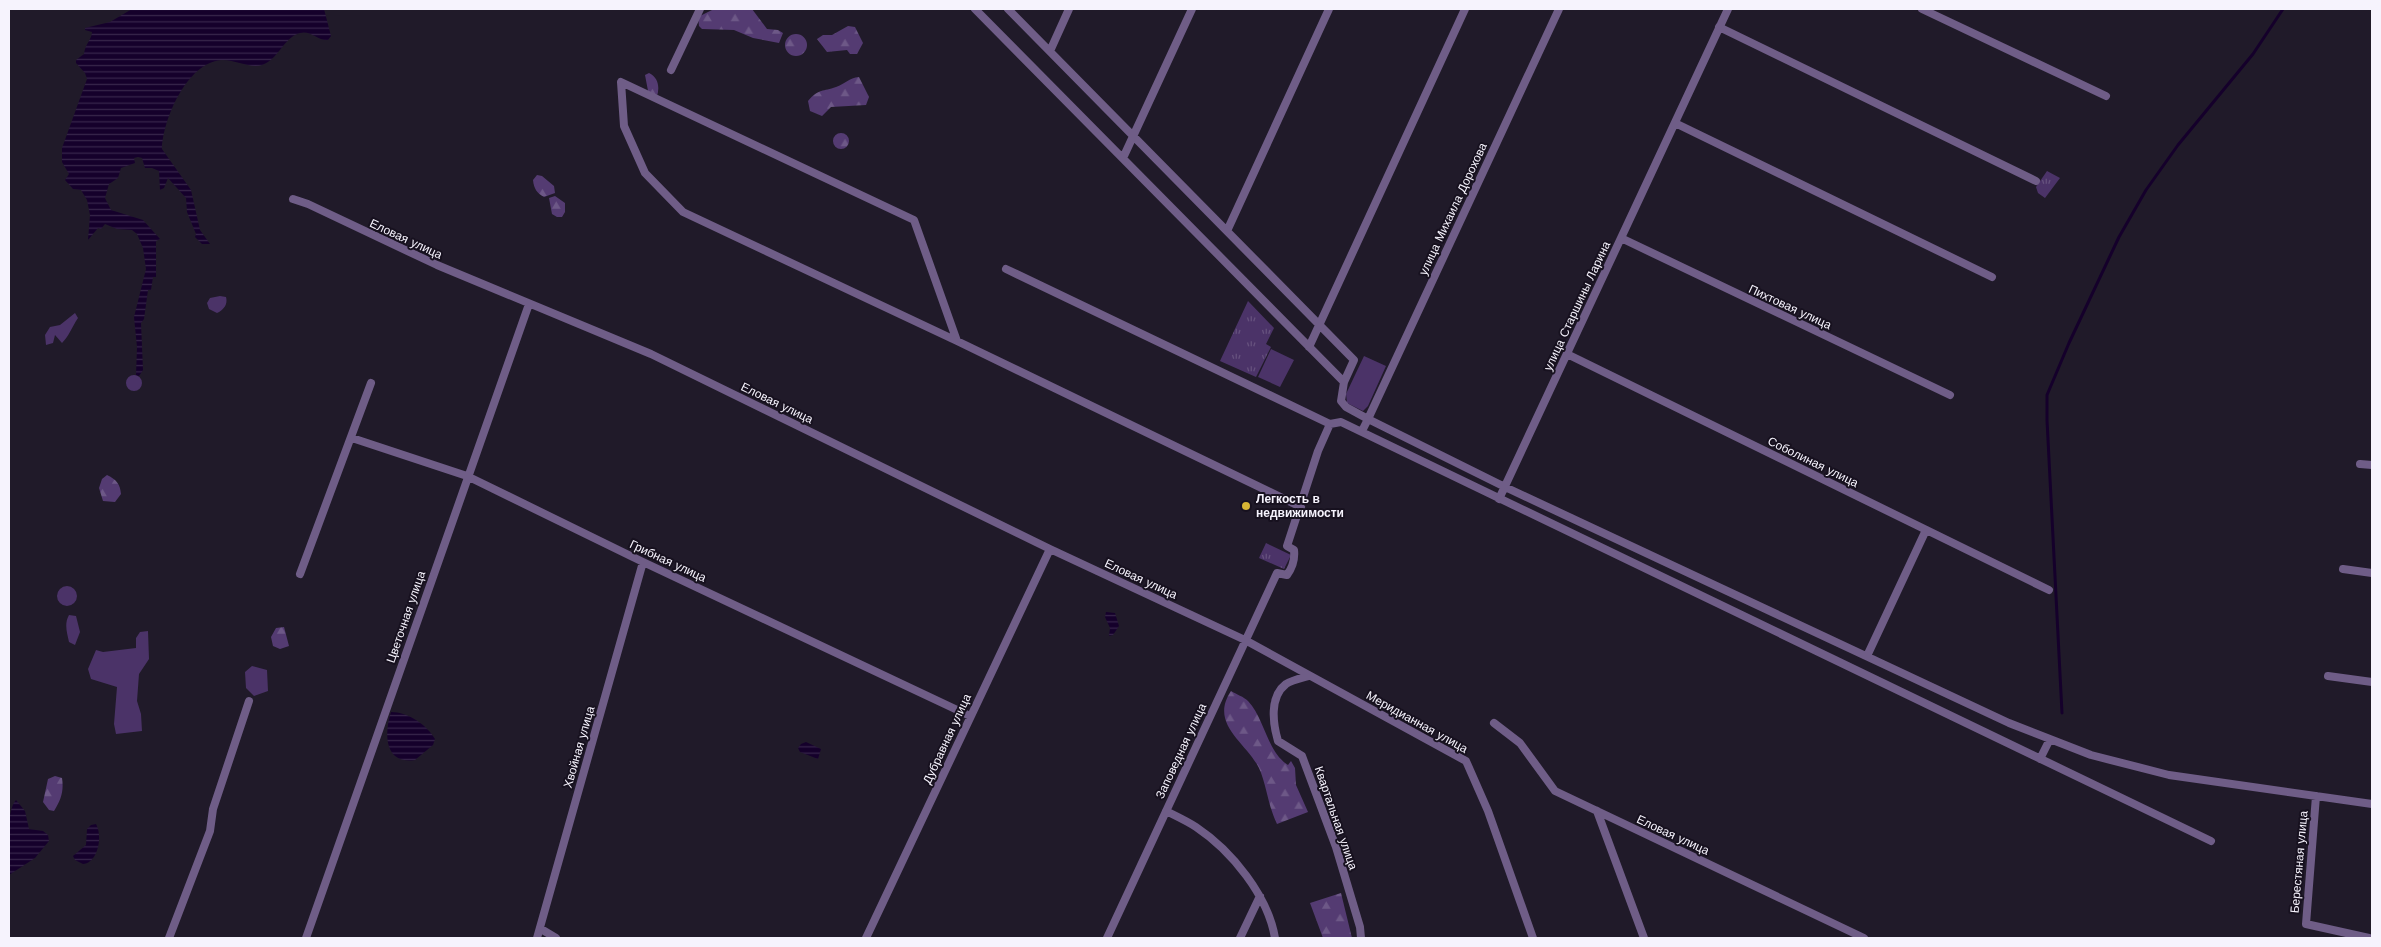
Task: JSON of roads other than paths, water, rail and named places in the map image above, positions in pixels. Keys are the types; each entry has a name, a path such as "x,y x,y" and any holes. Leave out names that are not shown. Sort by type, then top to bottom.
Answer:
{"street":[{"path":"671,70 700,9"},
{"path":"975,9 1344,382"},
{"path":"1008,9 1354,360 1341,392 1341,401 1346,407 1505,487 2009,723 2091,755 2169,775 2372,804"},
{"path":"1050,51 1069,9"},
{"path":"1122,158 1192,9"},
{"path":"1227,231 1330,9"},
{"path":"1310,347 1465,9"},
{"name":"улица Михаила Дорохова","path":"1362,431 1559,9"},
{"name":"улица Старшины Ларина","path":"1499,499 1728,9"},
{"path":"1922,9 2106,96"},
{"path":"1719,27 2036,181"},
{"path":"957,341 914,220 621,82 624,126 645,173 682,212 957,341 1301,507 1318,451 1330,424"},
{"path":"1675,123 1992,277"},
{"name":"Еловая улица","path":"293,199 437,265 651,354 1050,549 1245,640"},
{"name":"Пихтовая улица","path":"1621,238 1950,395"},
{"path":"1006,269 1330,424 1341,422 1362,431 1499,499 2211,841"},
{"name":"Цветочная улица","path":"306,938 529,304"},
{"name":"Соболиная улица","path":"1567,354 2049,590"},
{"path":"300,574 371,383"},
{"name":"Грибная улица","path":"352,438 467,476 643,562 970,716"},
{"path":"2360,464 2372,465"},
{"name":"Заповедная улица","path":"1107,938 1277,573 1287,574 1294,559 1294,550 1287,546 1301,507"},
{"path":"1867,656 1926,530"},
{"name":"Дубравная улица","path":"866,938 1050,549"},
{"name":"Хвойная улица","path":"537,938 643,562"},
{"path":"2342,568 2372,573"},
{"name":"Меридианная улица","path":"1245,640 1466,761 1488,811 1533,938"},
{"name":"Квартальная улица","path":"1309,676 1286,684 1277,696 1273,722 1278,741 1302,756 1336,847 1360,927 1361,938"},
{"path":"2328,676 2372,682"},
{"path":"169,938 210,831 213,809 249,701"},
{"name":"Еловая улица","path":"1494,723 1520,743 1556,791 1864,938"},
{"path":"2040,759 2050,739"},
{"name":"Берестяная улица","path":"2316,796 2306,924 2369,938"},
{"path":"1166,811 1197,828 1221,848 1260,896 1274,938"},
{"path":"1597,811 1644,938"},
{"path":"1240,938 1260,896"},
{"path":"541,929 556,938"}],"waterway":[{"path":"2062,713 2047,395 2069,343 2119,237 2146,190 2178,145 2253,54 2283,9"}],"place":[{"name":"Легкость в недвижимости","path":"1246,506"}]}
